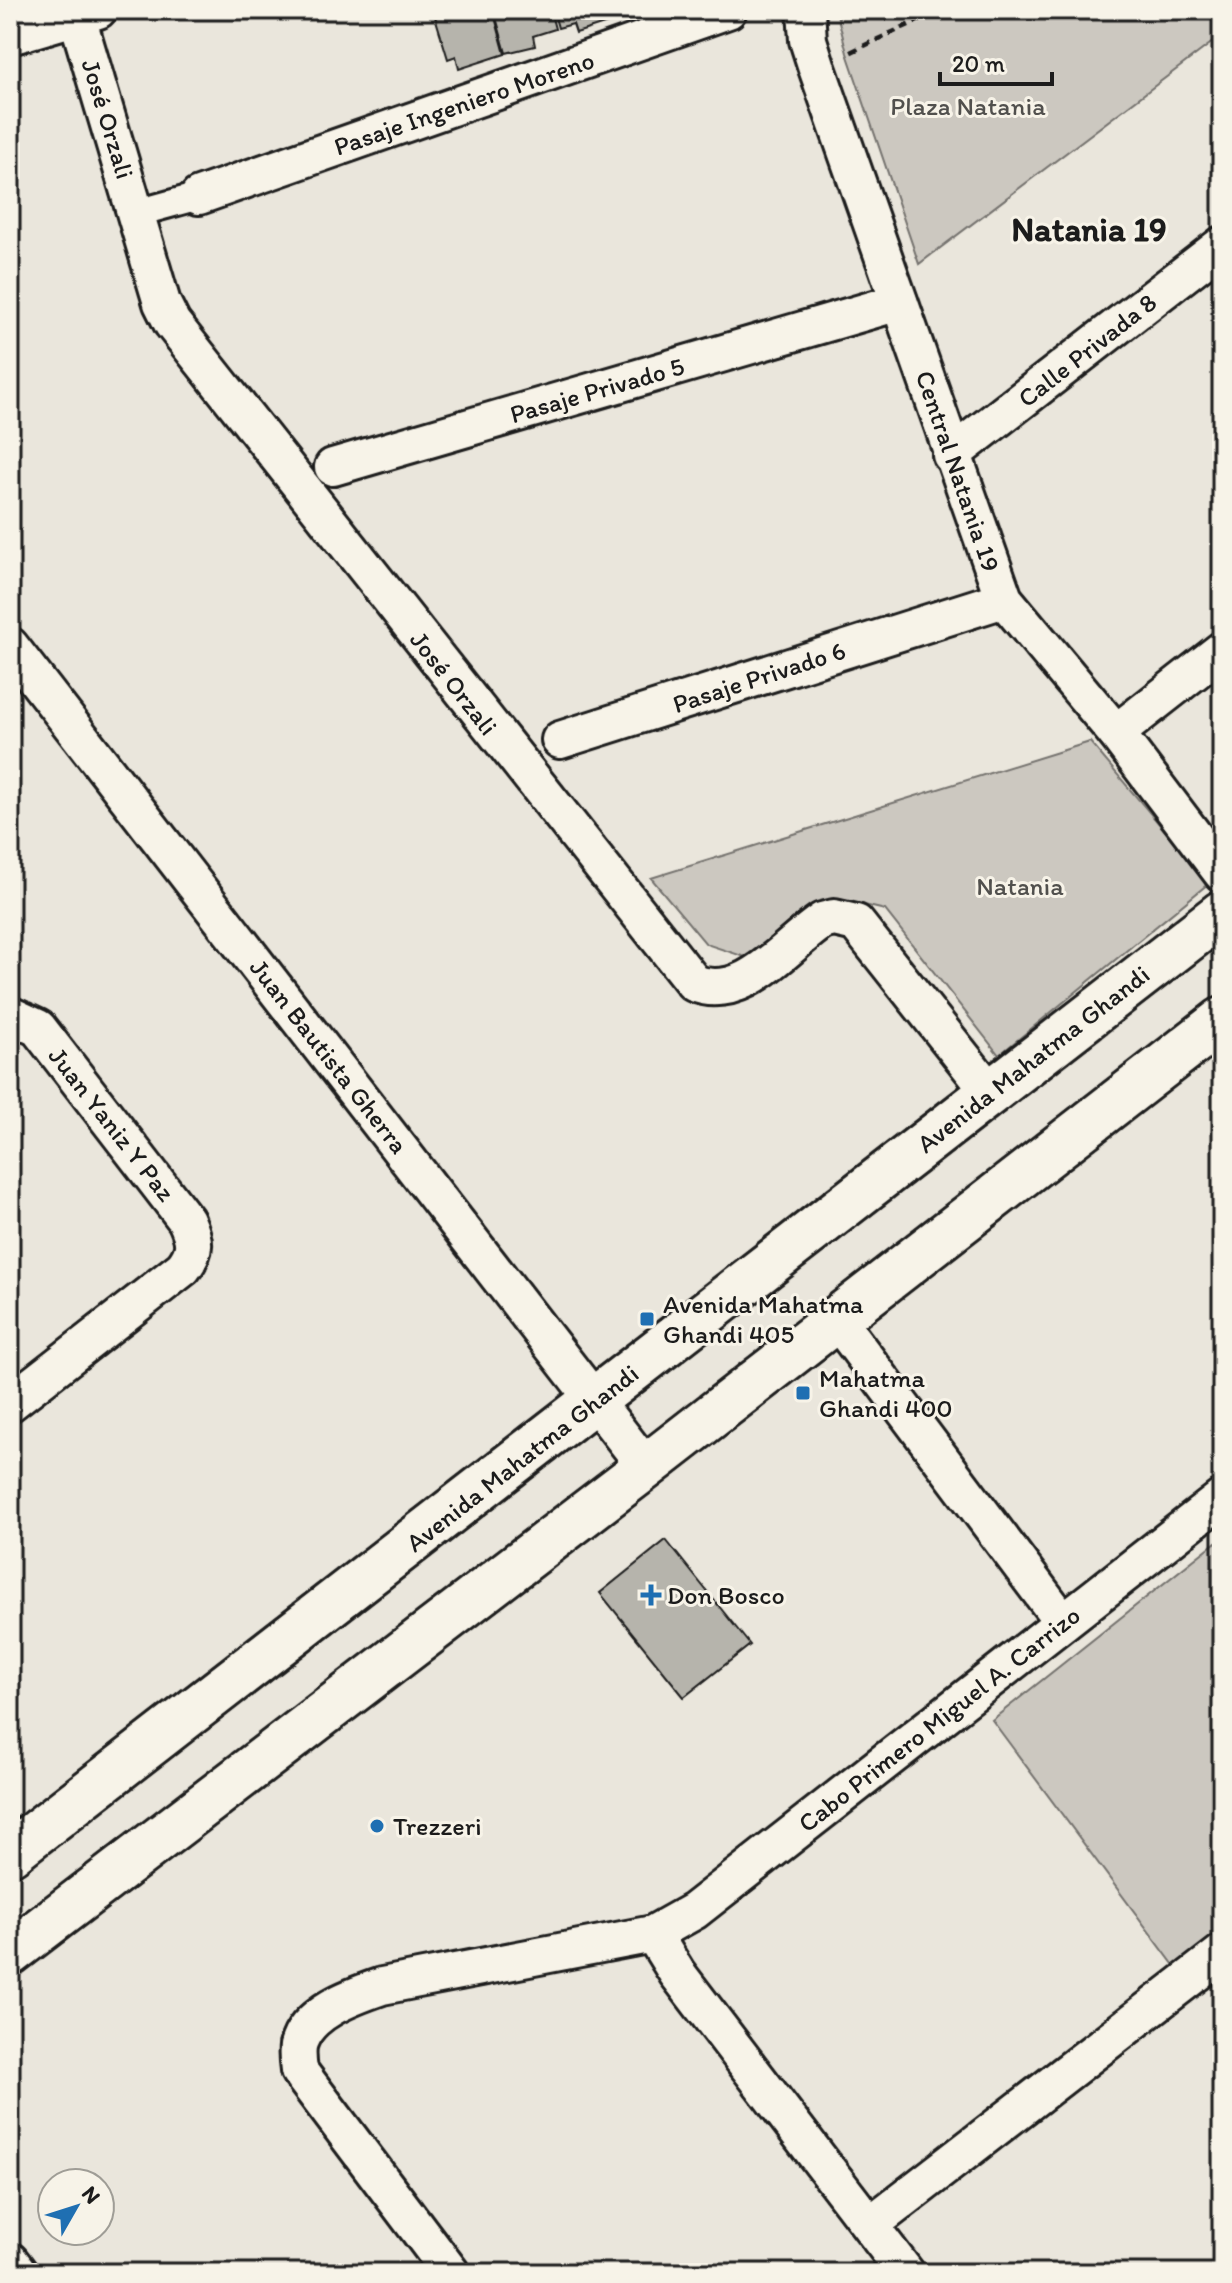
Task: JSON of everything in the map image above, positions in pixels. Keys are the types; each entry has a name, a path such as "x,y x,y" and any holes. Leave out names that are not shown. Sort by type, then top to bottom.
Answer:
{"main road":[{"name":"Avenida Mahatma Ghandi","path":"10,1853 597,1401 1222,913"},
{"path":"10,1953 837,1320 1222,1020"}],"street":[{"name":"Pasaje Ingeniero Moreno","path":"199,196 728,10"},
{"name":"Central Natania 19","path":"806,10 808,40 817,68 1004,599 1116,733 1222,873"},
{"path":"10,36 83,12"},
{"name":"José Orzali","path":"83,12 162,303 172,323 520,768 694,983 710,990 732,987 822,921 834,918 856,923 990,1092"},
{"path":"137,213 199,196"},
{"name":"Calle Privada 8","path":"951,455 1222,245"},
{"name":"Pasaje Privado 5","path":"299,484 333,467 899,302"},
{"name":"Pasaje Privado 6","path":"520,768 560,740 1004,599"},
{"name":"Juan Bautista Gherra","path":"10,646 646,1467"},
{"path":"1116,733 1222,650"},
{"name":"Juan Yaniz Y Paz","path":"10,1403 183,1268 191,1257 195,1240 186,1220 24,1021"},
{"path":"837,1320 1063,1622"},
{"name":"Cabo Primero Miguel A. Carrizo","path":"451,2273 299,2071 298,2046 306,2030 350,1997 382,1986 653,1934 694,1911 1222,1498"},
{"path":"653,1934 677,1973 906,2273"},
{"path":"870,2225 1222,1953"},
{"path":"10,2261 19,2273"}],"path":[{"path":"817,68 940,10"},
{"path":"1215,10 1222,15"}],"green space":[{"name":"Plaza Natania","path":"836,10 1222,10 1222,35 919,264 847,53"},
{"name":"Natania","path":"1090,742 1209,883 999,1055 885,910 839,899 748,958 706,944 651,878"},
{"path":"1216,1542 1222,1550 1222,1945 1182,1976 992,1720"}],"building":[{"path":"433,10 493,10 505,54 459,69 456,56 448,59"},
{"path":"494,10 550,10 555,29 533,36 535,46 506,53"},
{"path":"553,10 618,10 620,19 576,33 573,24 558,28"},
{"path":"666,1540 750,1645 684,1697 600,1593"}],"place":[{"name":"Avenida Mahatma Ghandi 405","path":"647,1319"},
{"name":"Mahatma Ghandi 400","path":"803,1393"},
{"name":"Don Bosco","path":"651,1595"},
{"name":"Trezzeri","path":"377,1826"}],"district":[{"name":"Natania 19","path":"1089,229"}]}
